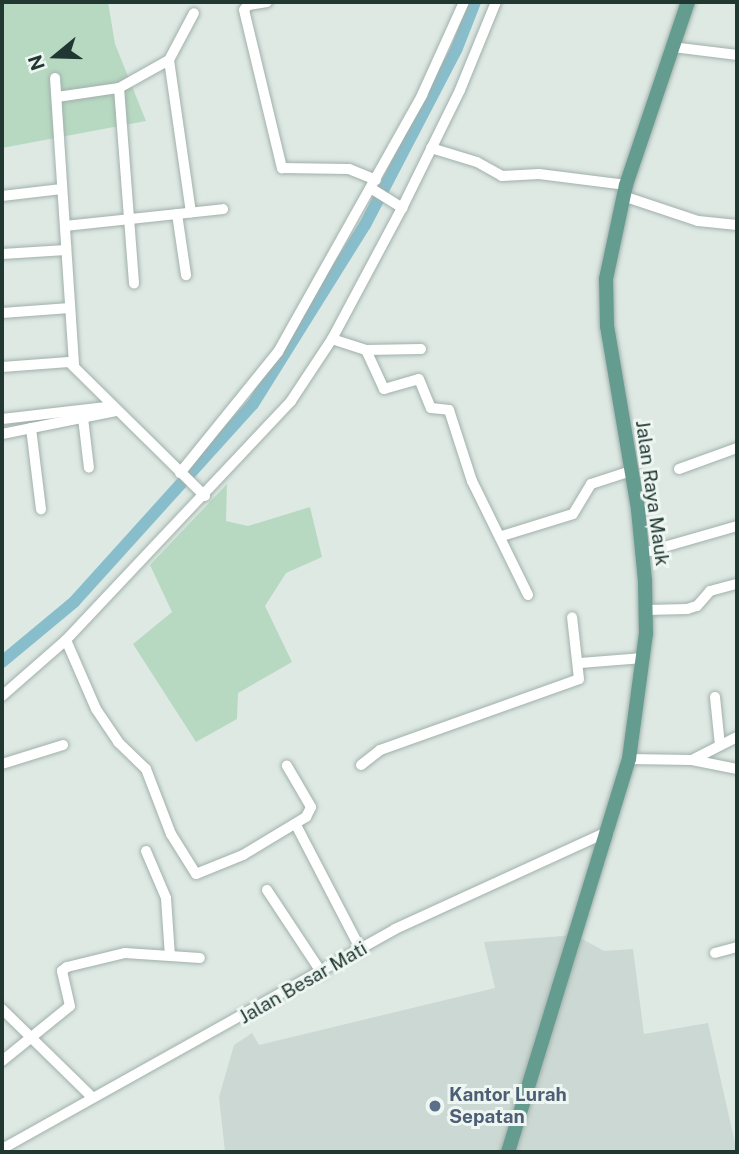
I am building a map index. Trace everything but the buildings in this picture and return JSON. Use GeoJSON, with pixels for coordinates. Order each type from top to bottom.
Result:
{"type":"FeatureCollection","features":[{"type":"Feature","properties":{"kind":"main road","name":"Jalan Raya Mauk"},"geometry":{"type":"LineString","coordinates":[[508,1152],[610,831],[629,759],[643,658],[646,610],[643,553],[605,303],[610,254],[625,190],[688,2]]}},
{"type":"Feature","properties":{"kind":"street"},"geometry":{"type":"LineString","coordinates":[[267,2],[248,5],[244,10],[282,168],[349,169],[400,208]]}},
{"type":"Feature","properties":{"kind":"street"},"geometry":{"type":"LineString","coordinates":[[181,475],[278,352],[376,188],[441,57],[464,2]]}},
{"type":"Feature","properties":{"kind":"street"},"geometry":{"type":"LineString","coordinates":[[2,696],[66,640],[291,401],[332,339],[431,148],[496,2]]}},
{"type":"Feature","properties":{"kind":"street"},"geometry":{"type":"LineString","coordinates":[[57,97],[118,88],[169,60],[194,13]]}},
{"type":"Feature","properties":{"kind":"street"},"geometry":{"type":"LineString","coordinates":[[672,47],[737,55]]}},
{"type":"Feature","properties":{"kind":"street"},"geometry":{"type":"LineString","coordinates":[[169,60],[191,212]]}},
{"type":"Feature","properties":{"kind":"street"},"geometry":{"type":"LineString","coordinates":[[55,78],[74,366],[113,409],[203,494]]}},
{"type":"Feature","properties":{"kind":"street"},"geometry":{"type":"LineString","coordinates":[[118,88],[134,283]]}},
{"type":"Feature","properties":{"kind":"street"},"geometry":{"type":"LineString","coordinates":[[431,148],[502,176],[539,174],[625,190],[698,221],[737,225]]}},
{"type":"Feature","properties":{"kind":"street"},"geometry":{"type":"LineString","coordinates":[[2,196],[62,189]]}},
{"type":"Feature","properties":{"kind":"street"},"geometry":{"type":"LineString","coordinates":[[65,226],[223,209]]}},
{"type":"Feature","properties":{"kind":"street"},"geometry":{"type":"LineString","coordinates":[[177,214],[186,275]]}},
{"type":"Feature","properties":{"kind":"street"},"geometry":{"type":"LineString","coordinates":[[2,254],[66,250]]}},
{"type":"Feature","properties":{"kind":"street"},"geometry":{"type":"LineString","coordinates":[[2,313],[70,308]]}},
{"type":"Feature","properties":{"kind":"street"},"geometry":{"type":"LineString","coordinates":[[332,339],[366,350],[421,349]]}},
{"type":"Feature","properties":{"kind":"street"},"geometry":{"type":"LineString","coordinates":[[366,350],[384,389],[419,379],[431,408],[449,410],[472,481],[502,536],[528,595]]}},
{"type":"Feature","properties":{"kind":"street"},"geometry":{"type":"LineString","coordinates":[[2,366],[41,361],[74,366]]}},
{"type":"Feature","properties":{"kind":"street"},"geometry":{"type":"LineString","coordinates":[[2,434],[83,418],[113,409]]}},
{"type":"Feature","properties":{"kind":"street"},"geometry":{"type":"LineString","coordinates":[[2,419],[113,409]]}},
{"type":"Feature","properties":{"kind":"street"},"geometry":{"type":"LineString","coordinates":[[83,418],[89,468]]}},
{"type":"Feature","properties":{"kind":"street"},"geometry":{"type":"LineString","coordinates":[[31,428],[41,509]]}},
{"type":"Feature","properties":{"kind":"street"},"geometry":{"type":"LineString","coordinates":[[679,469],[737,448]]}},
{"type":"Feature","properties":{"kind":"street"},"geometry":{"type":"LineString","coordinates":[[502,536],[573,514],[591,484],[631,471]]}},
{"type":"Feature","properties":{"kind":"street"},"geometry":{"type":"LineString","coordinates":[[643,553],[737,526]]}},
{"type":"Feature","properties":{"kind":"street"},"geometry":{"type":"LineString","coordinates":[[646,610],[687,609],[697,606],[710,590],[737,584]]}},
{"type":"Feature","properties":{"kind":"street"},"geometry":{"type":"LineString","coordinates":[[361,765],[380,750],[579,680],[580,663],[572,617]]}},
{"type":"Feature","properties":{"kind":"street"},"geometry":{"type":"LineString","coordinates":[[66,640],[96,709],[118,743],[146,769],[170,834],[196,874],[296,825],[311,807],[286,766]]}},
{"type":"Feature","properties":{"kind":"street"},"geometry":{"type":"LineString","coordinates":[[580,663],[643,658]]}},
{"type":"Feature","properties":{"kind":"street"},"geometry":{"type":"LineString","coordinates":[[715,697],[720,745]]}},
{"type":"Feature","properties":{"kind":"street"},"geometry":{"type":"LineString","coordinates":[[692,760],[737,738]]}},
{"type":"Feature","properties":{"kind":"street"},"geometry":{"type":"LineString","coordinates":[[2,764],[63,745]]}},
{"type":"Feature","properties":{"kind":"street"},"geometry":{"type":"LineString","coordinates":[[629,759],[692,760],[737,769]]}},
{"type":"Feature","properties":{"kind":"street"},"geometry":{"type":"LineString","coordinates":[[296,825],[361,950]]}},
{"type":"Feature","properties":{"kind":"street","name":"Jalan Besar Mati"},"geometry":{"type":"LineString","coordinates":[[2,1149],[92,1097],[322,973],[395,929],[610,831]]}},
{"type":"Feature","properties":{"kind":"street"},"geometry":{"type":"LineString","coordinates":[[146,851],[166,898],[170,956]]}},
{"type":"Feature","properties":{"kind":"street"},"geometry":{"type":"LineString","coordinates":[[267,890],[322,973]]}},
{"type":"Feature","properties":{"kind":"street"},"geometry":{"type":"LineString","coordinates":[[715,953],[737,947]]}},
{"type":"Feature","properties":{"kind":"street"},"geometry":{"type":"LineString","coordinates":[[2,1061],[32,1040],[71,1006],[62,971],[67,967],[125,953],[200,958]]}},
{"type":"Feature","properties":{"kind":"street"},"geometry":{"type":"LineString","coordinates":[[2,1009],[92,1097]]}},
{"type":"Feature","properties":{"kind":"shaded area"},"geometry":{"type":"Polygon","coordinates":[[[575,935],[604,951],[633,949],[644,1034],[708,1023],[737,1152],[225,1152],[219,1097],[234,1045],[252,1033],[259,1045],[495,988],[484,942],[575,935]]]}},
{"type":"Feature","properties":{"kind":"green space"},"geometry":{"type":"Polygon","coordinates":[[[2,2],[108,2],[115,44],[146,121],[2,148],[2,2]]]}},
{"type":"Feature","properties":{"kind":"green space"},"geometry":{"type":"Polygon","coordinates":[[[227,484],[226,521],[248,526],[310,507],[322,557],[286,573],[265,606],[292,662],[238,693],[237,719],[196,742],[133,644],[172,612],[150,565],[227,484]]]}},
{"type":"Feature","properties":{"kind":"waterway"},"geometry":{"type":"LineString","coordinates":[[2,662],[74,602],[253,404],[365,225],[457,48],[475,2]]}},
{"type":"Feature","properties":{"kind":"place","name":"Kantor Lurah Sepatan"},"geometry":{"type":"Point","coordinates":[435,1106]}}]}
